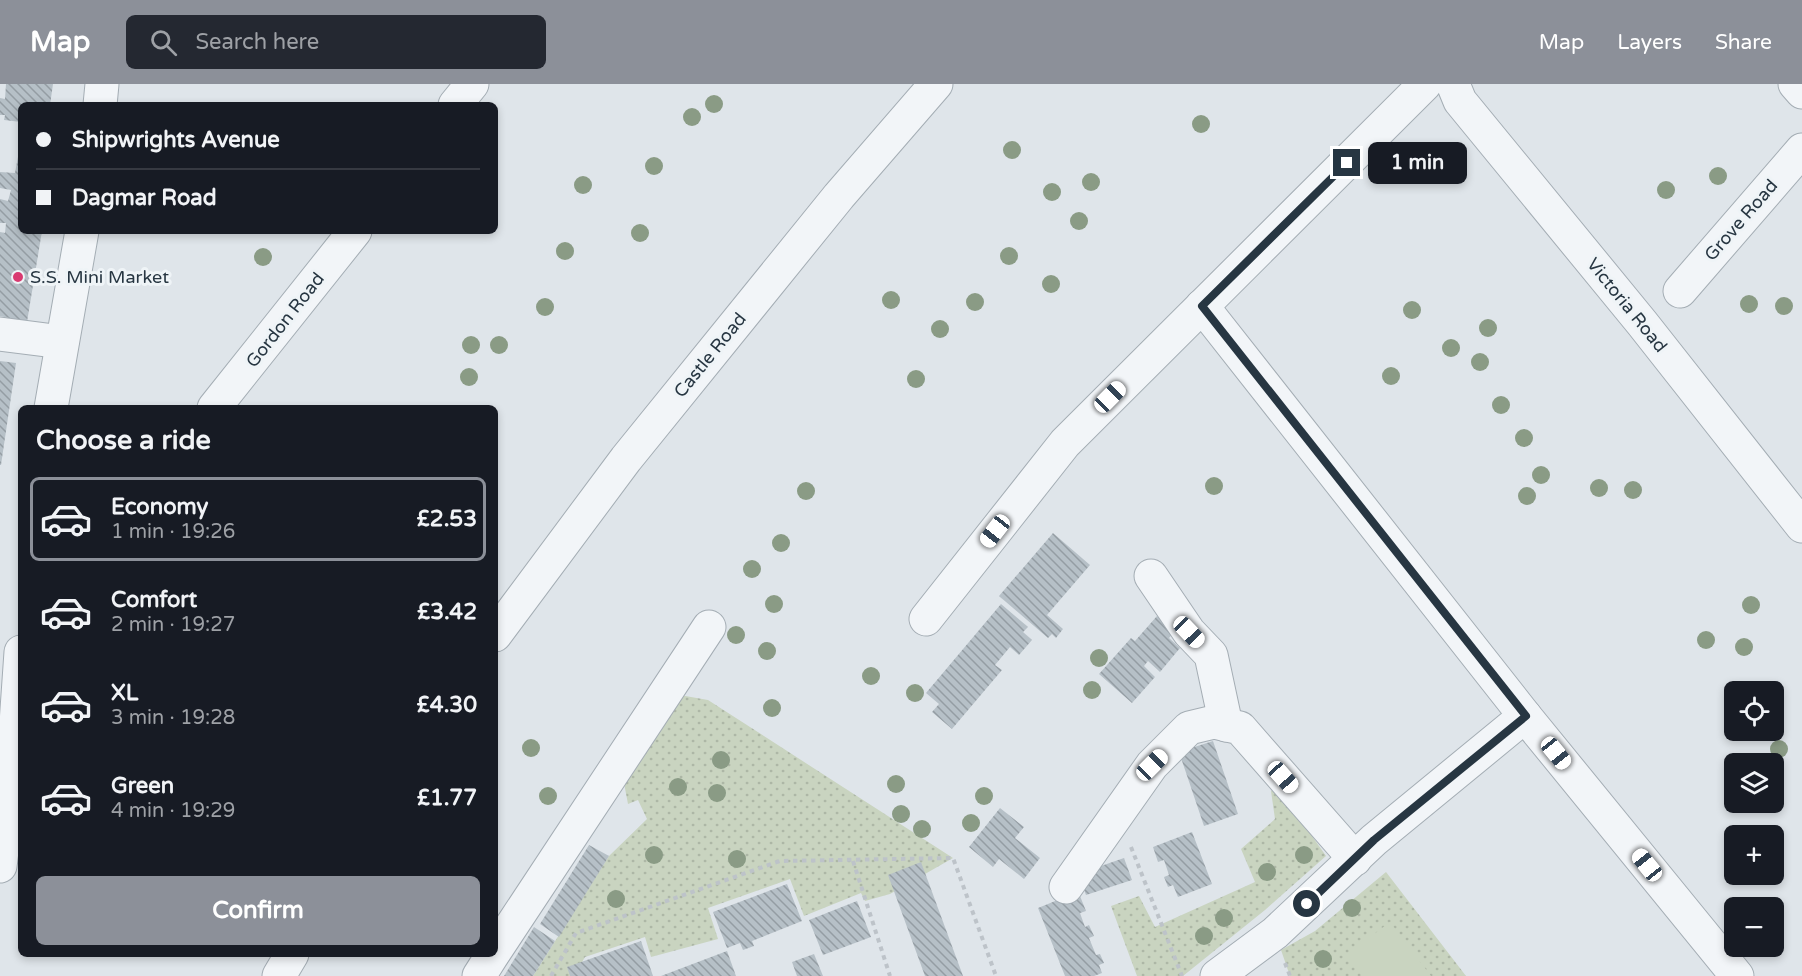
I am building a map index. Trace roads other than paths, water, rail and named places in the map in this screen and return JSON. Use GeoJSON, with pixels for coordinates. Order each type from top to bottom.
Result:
{"type":"FeatureCollection","features":[{"type":"Feature","properties":{"kind":"street"},"geometry":{"type":"LineString","coordinates":[[100,102],[102,84]]}},
{"type":"Feature","properties":{"kind":"street"},"geometry":{"type":"LineString","coordinates":[[457,102],[472,84]]}},
{"type":"Feature","properties":{"kind":"street"},"geometry":{"type":"LineString","coordinates":[[926,619],[1065,443],[1425,84]]}},
{"type":"Feature","properties":{"kind":"street","name":"Victoria Road"},"geometry":{"type":"LineString","coordinates":[[1453,84],[1460,101],[1642,323],[1802,526]]}},
{"type":"Feature","properties":{"kind":"street"},"geometry":{"type":"LineString","coordinates":[[1796,84],[1802,92]]}},
{"type":"Feature","properties":{"kind":"street","name":"Castle Road"},"geometry":{"type":"LineString","coordinates":[[498,631],[626,459],[838,196],[918,90]]}},
{"type":"Feature","properties":{"kind":"street","name":"Grove Road"},"geometry":{"type":"LineString","coordinates":[[1680,291],[1802,150]]}},
{"type":"Feature","properties":{"kind":"street"},"geometry":{"type":"LineString","coordinates":[[52,405],[81,234]]}},
{"type":"Feature","properties":{"kind":"street","name":"Gordon Road"},"geometry":{"type":"LineString","coordinates":[[216,405],[353,234]]}},
{"type":"Feature","properties":{"kind":"street"},"geometry":{"type":"LineString","coordinates":[[1202,306],[1526,716],[1737,976]]}},
{"type":"Feature","properties":{"kind":"street"},"geometry":{"type":"LineString","coordinates":[[0,334],[62,342]]}},
{"type":"Feature","properties":{"kind":"street"},"geometry":{"type":"LineString","coordinates":[[1151,576],[1189,632],[1211,655],[1226,725]]}},
{"type":"Feature","properties":{"kind":"street"},"geometry":{"type":"LineString","coordinates":[[498,947],[709,627]]}},
{"type":"Feature","properties":{"kind":"street"},"geometry":{"type":"LineString","coordinates":[[0,866],[10,800],[8,714],[18,666]]}},
{"type":"Feature","properties":{"kind":"street"},"geometry":{"type":"LineString","coordinates":[[1216,976],[1275,933],[1374,840],[1526,716]]}},
{"type":"Feature","properties":{"kind":"street"},"geometry":{"type":"LineString","coordinates":[[1066,886],[1152,765],[1189,728],[1214,722],[1240,728],[1355,859]]}},
{"type":"Feature","properties":{"kind":"street"},"geometry":{"type":"LineString","coordinates":[[279,976],[290,957]]}},
{"type":"Feature","properties":{"kind":"street"},"geometry":{"type":"LineString","coordinates":[[479,976],[491,957]]}},
{"type":"Feature","properties":{"kind":"place","name":"S.S. Mini Market"},"geometry":{"type":"Point","coordinates":[18,277]}}]}
